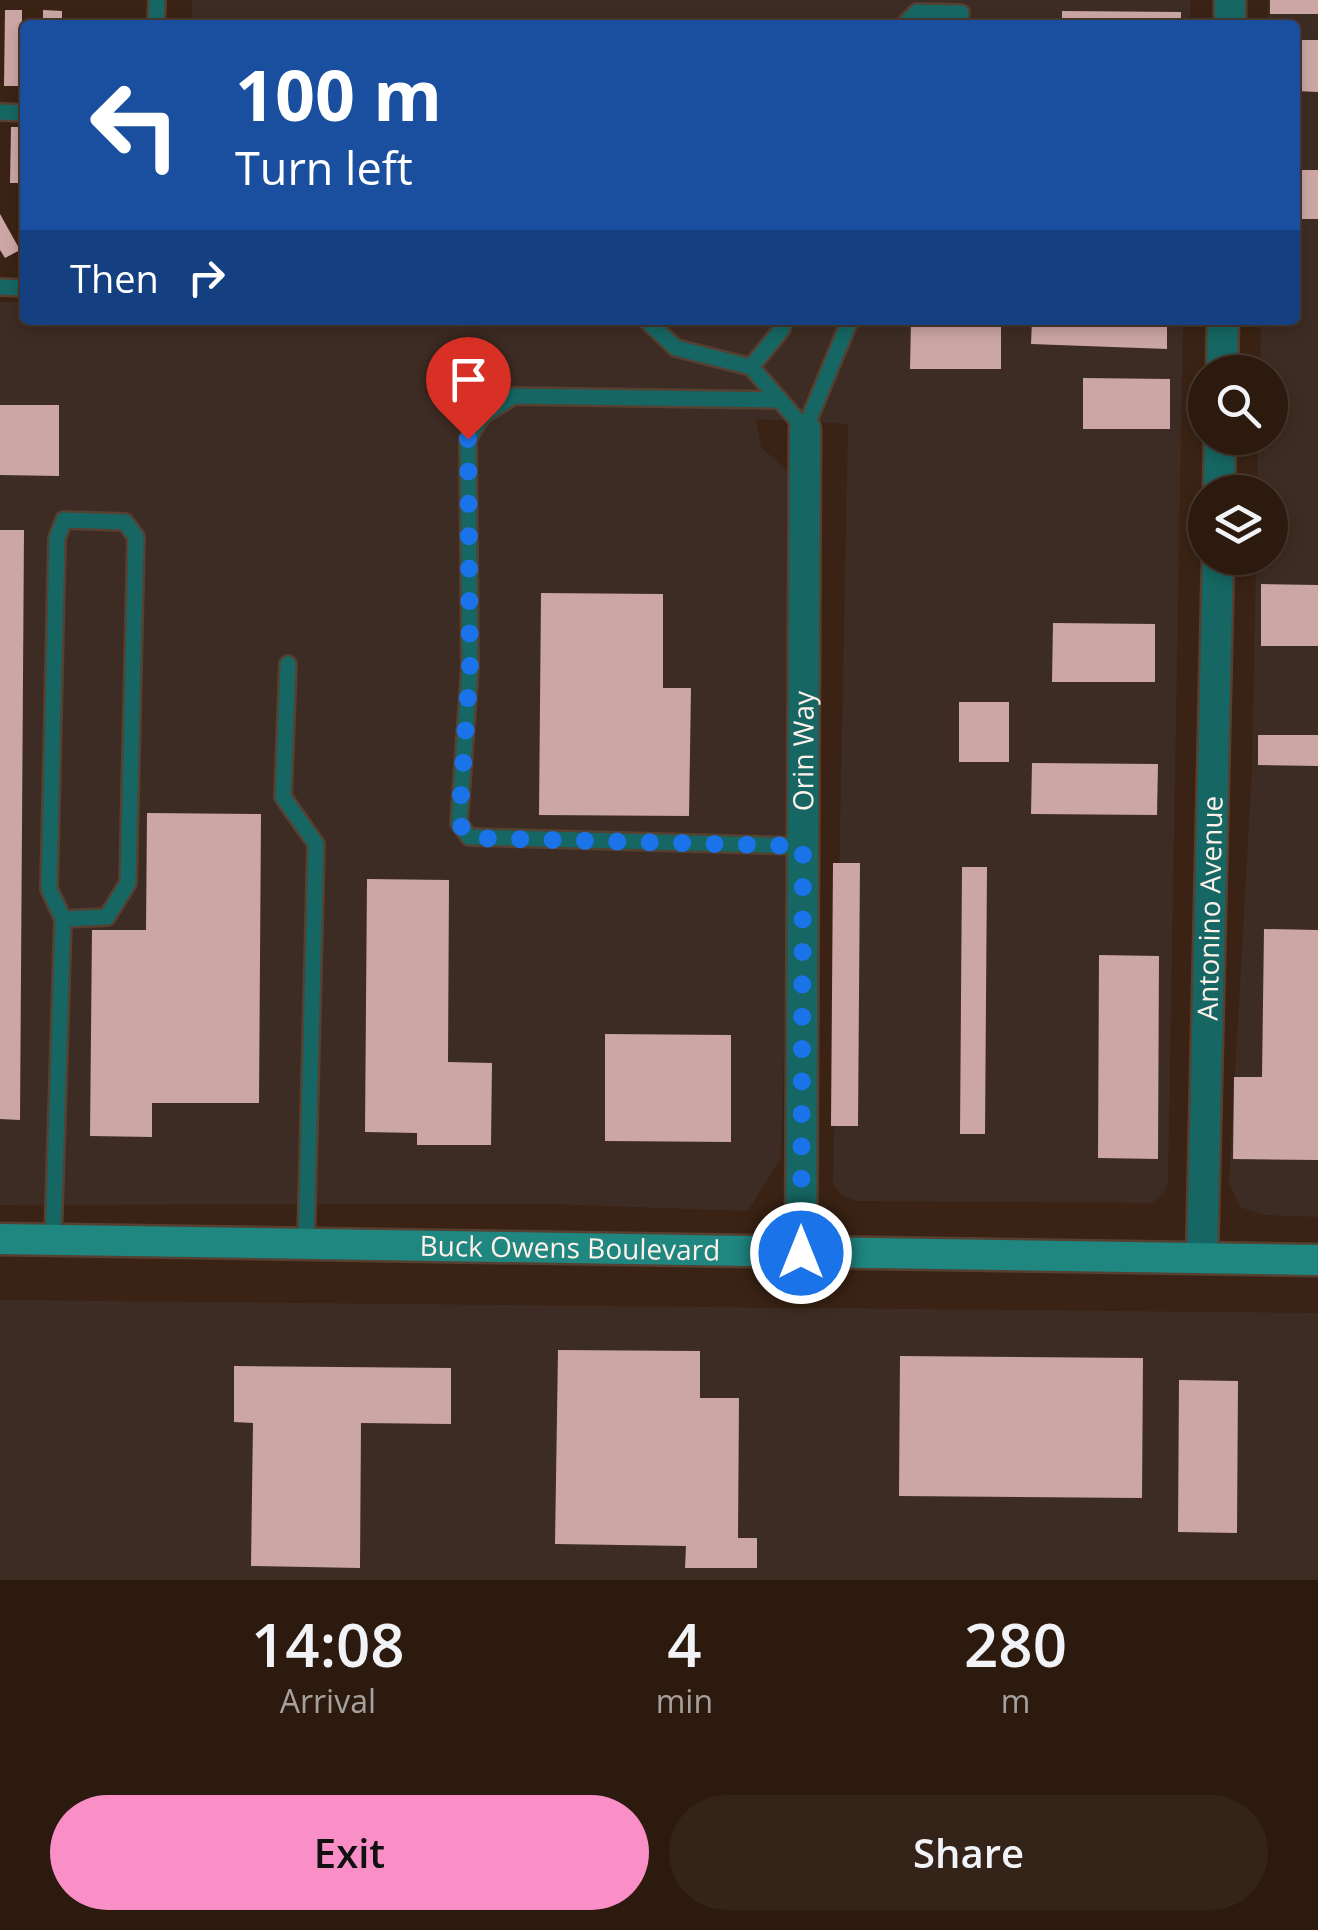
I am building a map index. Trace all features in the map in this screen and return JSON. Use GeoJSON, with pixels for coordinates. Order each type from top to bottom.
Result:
{"type":"FeatureCollection","features":[{"type":"Feature","properties":{"kind":"main road","name":"Buck Owens Boulevard"},"geometry":{"type":"LineString","coordinates":[[0,1239],[1318,1260]]}},
{"type":"Feature","properties":{"kind":"street"},"geometry":{"type":"LineString","coordinates":[[1222,355],[1223,325]]}},
{"type":"Feature","properties":{"kind":"street","name":"Orin Way"},"geometry":{"type":"LineString","coordinates":[[801,1253],[805,429]]}},
{"type":"Feature","properties":{"kind":"street","name":"Antonino Avenue"},"geometry":{"type":"LineString","coordinates":[[1202,1258],[1218,575]]}},
{"type":"Feature","properties":{"kind":"lane"},"geometry":{"type":"LineString","coordinates":[[909,20],[917,12],[961,13]]}},
{"type":"Feature","properties":{"kind":"lane"},"geometry":{"type":"LineString","coordinates":[[651,325],[676,348],[751,367],[805,429],[848,325]]}},
{"type":"Feature","properties":{"kind":"lane"},"geometry":{"type":"LineString","coordinates":[[751,367],[783,325]]}},
{"type":"Feature","properties":{"kind":"lane"},"geometry":{"type":"LineString","coordinates":[[780,400],[514,396],[482,416],[468,439],[470,667],[459,823],[469,838],[519,842],[803,846]]}},
{"type":"Feature","properties":{"kind":"lane"},"geometry":{"type":"LineString","coordinates":[[53,1240],[63,919],[49,889],[58,527],[64,520],[125,522],[136,537],[128,884],[107,917],[63,919]]}},
{"type":"Feature","properties":{"kind":"lane"},"geometry":{"type":"LineString","coordinates":[[288,664],[283,797],[316,844],[306,1244]]}},
{"type":"Feature","properties":{"kind":"shaded area"},"geometry":{"type":"Polygon","coordinates":[[[192,0],[1190,0],[1190,20],[192,20],[192,0]]]}},
{"type":"Feature","properties":{"kind":"shaded area"},"geometry":{"type":"Polygon","coordinates":[[[1268,0],[1318,0],[1318,1217],[1264,1215],[1240,1207],[1229,1183],[1252,768],[1256,575],[1288,575],[1288,475],[1257,475],[1258,455],[1288,455],[1288,355],[1260,355],[1261,325],[1300,325],[1300,20],[1268,20],[1268,0]]]}},
{"type":"Feature","properties":{"kind":"shaded area"},"geometry":{"type":"Polygon","coordinates":[[[0,302],[20,302],[20,325],[1183,325],[1168,1180],[1164,1194],[1152,1203],[856,1201],[842,1196],[833,1185],[848,424],[756,419],[761,447],[794,477],[799,491],[781,1158],[748,1211],[547,1204],[0,1205],[0,302]]]}},
{"type":"Feature","properties":{"kind":"shaded area"},"geometry":{"type":"Polygon","coordinates":[[[0,1300],[1318,1313],[1318,1580],[0,1580],[0,1300]]]}},
{"type":"Feature","properties":{"kind":"building"},"geometry":{"type":"Polygon","coordinates":[[[1270,0],[1318,0],[1318,14],[1270,14],[1270,0]]]}},
{"type":"Feature","properties":{"kind":"building"},"geometry":{"type":"Polygon","coordinates":[[[5,10],[22,10],[20,86],[4,86],[5,10]]]}},
{"type":"Feature","properties":{"kind":"building"},"geometry":{"type":"Polygon","coordinates":[[[43,10],[62,11],[62,20],[43,20],[43,10]]]}},
{"type":"Feature","properties":{"kind":"building"},"geometry":{"type":"Polygon","coordinates":[[[1062,11],[1181,12],[1181,20],[1062,20],[1062,11]]]}},
{"type":"Feature","properties":{"kind":"building"},"geometry":{"type":"Polygon","coordinates":[[[1300,40],[1318,40],[1318,92],[1300,91],[1300,40]]]}},
{"type":"Feature","properties":{"kind":"building"},"geometry":{"type":"Polygon","coordinates":[[[11,127],[20,127],[20,183],[10,183],[11,127]]]}},
{"type":"Feature","properties":{"kind":"building"},"geometry":{"type":"Polygon","coordinates":[[[1300,170],[1318,170],[1318,219],[1300,219],[1300,170]]]}},
{"type":"Feature","properties":{"kind":"building"},"geometry":{"type":"Polygon","coordinates":[[[0,214],[20,250],[5,258],[0,250],[0,214]]]}},
{"type":"Feature","properties":{"kind":"building"},"geometry":{"type":"Polygon","coordinates":[[[911,325],[1001,325],[1001,369],[910,369],[911,325]]]}},
{"type":"Feature","properties":{"kind":"building"},"geometry":{"type":"Polygon","coordinates":[[[1032,325],[1167,325],[1167,349],[1031,344],[1032,325]]]}},
{"type":"Feature","properties":{"kind":"building"},"geometry":{"type":"Polygon","coordinates":[[[1083,378],[1170,379],[1170,429],[1083,429],[1083,378]]]}},
{"type":"Feature","properties":{"kind":"building"},"geometry":{"type":"Polygon","coordinates":[[[0,405],[59,405],[59,476],[0,475],[0,405]]]}},
{"type":"Feature","properties":{"kind":"building"},"geometry":{"type":"Polygon","coordinates":[[[0,530],[24,530],[20,1120],[0,1119],[0,530]]]}},
{"type":"Feature","properties":{"kind":"building"},"geometry":{"type":"Polygon","coordinates":[[[1261,584],[1318,585],[1318,646],[1261,646],[1261,584]]]}},
{"type":"Feature","properties":{"kind":"building"},"geometry":{"type":"Polygon","coordinates":[[[541,593],[663,594],[663,688],[691,688],[689,816],[539,815],[541,593]]]}},
{"type":"Feature","properties":{"kind":"building"},"geometry":{"type":"Polygon","coordinates":[[[1053,623],[1155,624],[1155,682],[1052,682],[1053,623]]]}},
{"type":"Feature","properties":{"kind":"building"},"geometry":{"type":"Polygon","coordinates":[[[959,702],[1009,702],[1009,762],[959,762],[959,702]]]}},
{"type":"Feature","properties":{"kind":"building"},"geometry":{"type":"Polygon","coordinates":[[[1258,735],[1318,735],[1318,766],[1258,765],[1258,735]]]}},
{"type":"Feature","properties":{"kind":"building"},"geometry":{"type":"Polygon","coordinates":[[[1032,763],[1158,764],[1157,815],[1031,814],[1032,763]]]}},
{"type":"Feature","properties":{"kind":"building"},"geometry":{"type":"Polygon","coordinates":[[[147,813],[261,814],[259,1103],[152,1103],[152,1137],[90,1136],[92,930],[146,930],[147,813]]]}},
{"type":"Feature","properties":{"kind":"building"},"geometry":{"type":"Polygon","coordinates":[[[833,863],[860,863],[858,1126],[831,1126],[833,863]]]}},
{"type":"Feature","properties":{"kind":"building"},"geometry":{"type":"Polygon","coordinates":[[[962,867],[987,867],[985,1134],[960,1134],[962,867]]]}},
{"type":"Feature","properties":{"kind":"building"},"geometry":{"type":"Polygon","coordinates":[[[367,879],[449,880],[448,1062],[492,1063],[491,1145],[417,1145],[417,1133],[365,1132],[367,879]]]}},
{"type":"Feature","properties":{"kind":"building"},"geometry":{"type":"Polygon","coordinates":[[[1264,929],[1318,930],[1318,1160],[1233,1159],[1234,1077],[1262,1077],[1264,929]]]}},
{"type":"Feature","properties":{"kind":"building"},"geometry":{"type":"Polygon","coordinates":[[[1099,955],[1159,956],[1158,1159],[1098,1158],[1099,955]]]}},
{"type":"Feature","properties":{"kind":"building"},"geometry":{"type":"Polygon","coordinates":[[[605,1034],[731,1035],[731,1142],[605,1141],[605,1034]]]}},
{"type":"Feature","properties":{"kind":"building"},"geometry":{"type":"Polygon","coordinates":[[[558,1350],[700,1351],[700,1398],[739,1398],[738,1538],[757,1538],[757,1568],[685,1568],[686,1546],[555,1544],[558,1350]]]}},
{"type":"Feature","properties":{"kind":"building"},"geometry":{"type":"Polygon","coordinates":[[[900,1356],[1143,1358],[1142,1498],[899,1496],[900,1356]]]}},
{"type":"Feature","properties":{"kind":"building"},"geometry":{"type":"Polygon","coordinates":[[[234,1366],[451,1368],[451,1424],[361,1423],[360,1568],[251,1566],[253,1423],[234,1422],[234,1366]]]}},
{"type":"Feature","properties":{"kind":"building"},"geometry":{"type":"Polygon","coordinates":[[[1179,1380],[1238,1381],[1237,1533],[1178,1532],[1179,1380]]]}},
{"type":"Feature","properties":{"kind":"route"},"geometry":{"type":"LineString","coordinates":[[468,439],[470,667],[459,823],[469,838],[803,846],[801,1253]]}}]}
